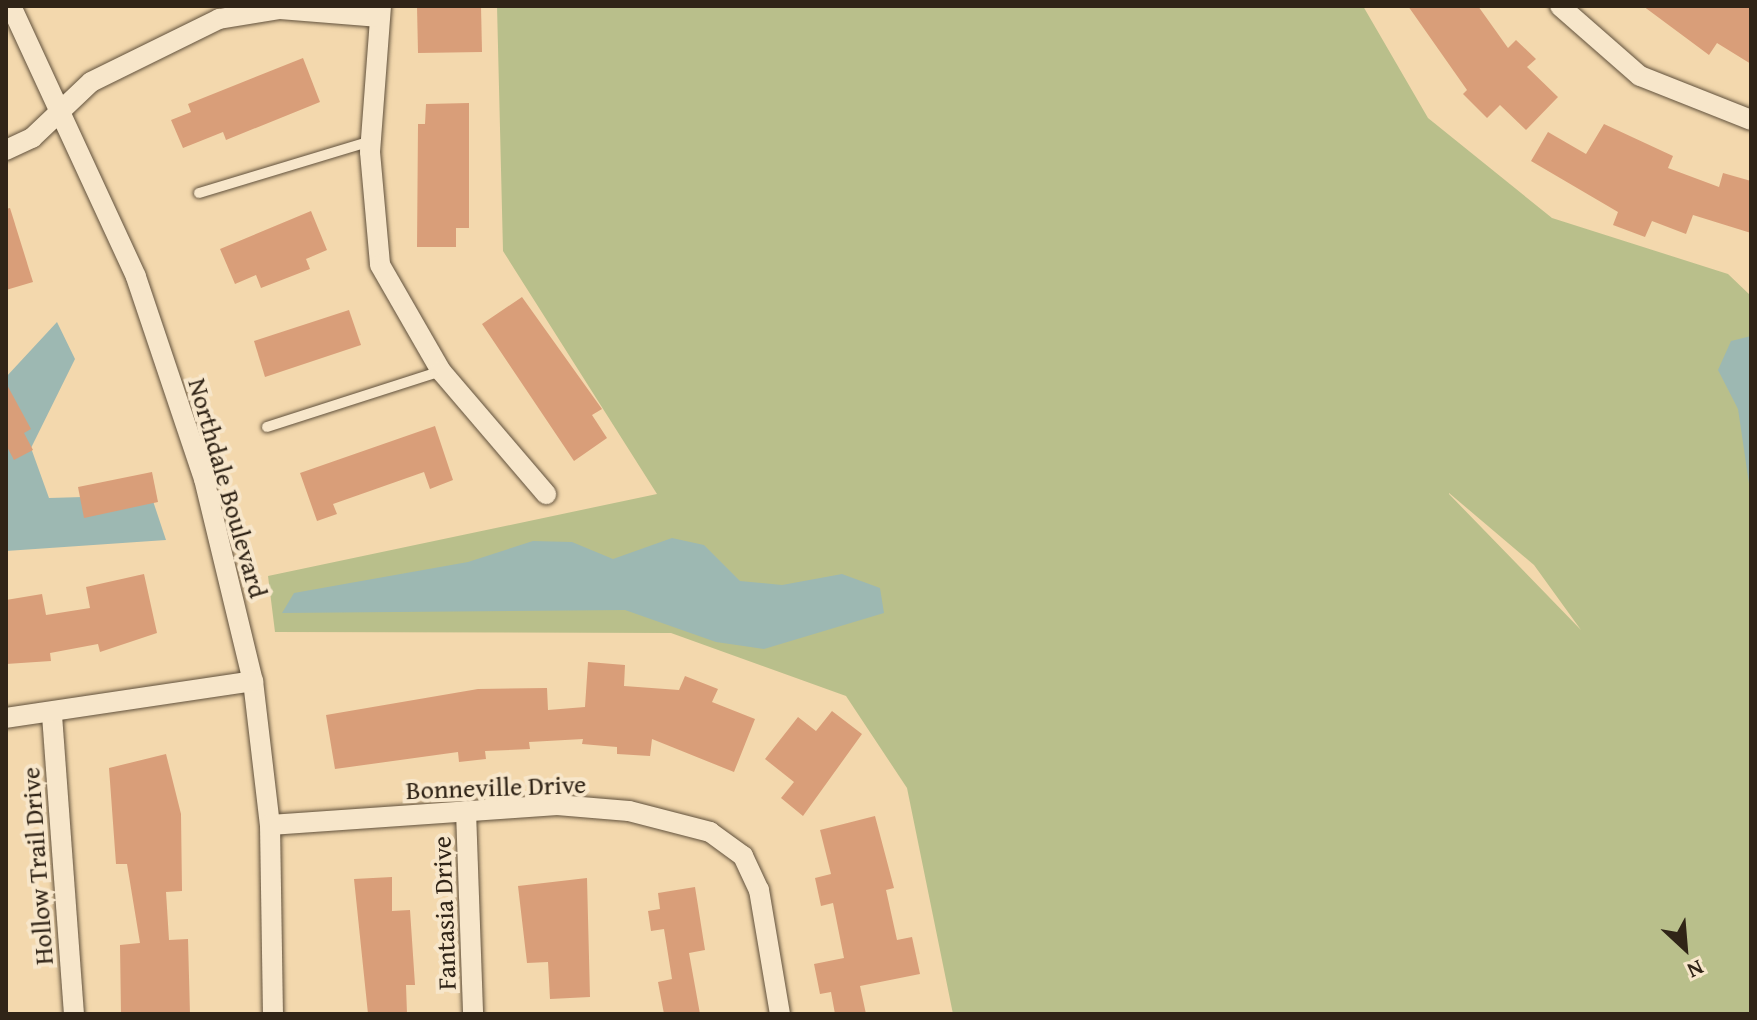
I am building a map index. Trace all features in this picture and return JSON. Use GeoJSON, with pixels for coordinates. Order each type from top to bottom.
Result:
{"type":"FeatureCollection","features":[{"type":"Feature","properties":{"kind":"street","name":"Northdale Boulevard"},"geometry":{"type":"LineString","coordinates":[[11,6],[65,111],[136,277],[204,479],[253,681],[270,825],[273,1014]]}},
{"type":"Feature","properties":{"kind":"street"},"geometry":{"type":"LineString","coordinates":[[1560,6],[1640,76],[1751,120]]}},
{"type":"Feature","properties":{"kind":"street"},"geometry":{"type":"LineString","coordinates":[[6,150],[65,111],[91,82],[219,19],[280,8],[310,12],[380,12],[371,141],[380,265],[441,371],[546,494]]}},
{"type":"Feature","properties":{"kind":"street"},"geometry":{"type":"LineString","coordinates":[[6,718],[52,715],[253,681]]}},
{"type":"Feature","properties":{"kind":"street","name":"Hollow Trail Drive"},"geometry":{"type":"LineString","coordinates":[[52,715],[74,1014]]}},
{"type":"Feature","properties":{"kind":"street","name":"Bonneville Drive"},"geometry":{"type":"LineString","coordinates":[[270,825],[557,805],[629,811],[710,832],[743,856],[759,890],[780,1014]]}},
{"type":"Feature","properties":{"kind":"street","name":"Fantasia Drive"},"geometry":{"type":"LineString","coordinates":[[466,811],[473,1014]]}},
{"type":"Feature","properties":{"kind":"lane"},"geometry":{"type":"LineString","coordinates":[[199,193],[371,141]]}},
{"type":"Feature","properties":{"kind":"lane"},"geometry":{"type":"LineString","coordinates":[[267,427],[441,371]]}},
{"type":"Feature","properties":{"kind":"green space"},"geometry":{"type":"Polygon","coordinates":[[[497,6],[1363,6],[1428,118],[1552,218],[1728,274],[1751,296],[1751,1014],[953,1014],[907,788],[846,696],[671,633],[275,632],[268,576],[657,494],[503,251],[497,6]],[[1449,493],[1581,630],[1534,565],[1449,493]]]}},
{"type":"Feature","properties":{"kind":"water"},"geometry":{"type":"Polygon","coordinates":[[[57,322],[75,359],[31,448],[49,498],[151,495],[166,540],[6,551],[6,377],[57,322]]]}},
{"type":"Feature","properties":{"kind":"water"},"geometry":{"type":"Polygon","coordinates":[[[1751,336],[1751,497],[1738,409],[1718,370],[1731,341],[1751,336]]]}},
{"type":"Feature","properties":{"kind":"water"},"geometry":{"type":"Polygon","coordinates":[[[672,538],[704,545],[740,581],[782,585],[842,574],[880,588],[884,613],[764,649],[716,642],[625,610],[282,613],[294,593],[468,562],[533,541],[572,542],[613,559],[672,538]]]}},
{"type":"Feature","properties":{"kind":"building"},"geometry":{"type":"Polygon","coordinates":[[[417,6],[481,6],[482,52],[418,53],[417,6]]]}},
{"type":"Feature","properties":{"kind":"building"},"geometry":{"type":"Polygon","coordinates":[[[1408,6],[1478,6],[1508,48],[1516,40],[1536,59],[1527,67],[1558,97],[1526,130],[1500,105],[1487,118],[1463,94],[1467,90],[1408,6]]]}},
{"type":"Feature","properties":{"kind":"building"},"geometry":{"type":"Polygon","coordinates":[[[1643,6],[1751,6],[1751,64],[1717,43],[1709,55],[1643,6]]]}},
{"type":"Feature","properties":{"kind":"building"},"geometry":{"type":"Polygon","coordinates":[[[303,58],[320,102],[226,140],[223,132],[183,148],[171,120],[191,112],[188,104],[303,58]]]}},
{"type":"Feature","properties":{"kind":"building"},"geometry":{"type":"Polygon","coordinates":[[[469,103],[469,228],[456,228],[456,247],[417,247],[418,124],[425,124],[426,104],[469,103]]]}},
{"type":"Feature","properties":{"kind":"building"},"geometry":{"type":"Polygon","coordinates":[[[1604,124],[1673,156],[1668,168],[1719,187],[1723,173],[1751,181],[1751,233],[1693,215],[1686,234],[1652,221],[1645,237],[1613,225],[1618,212],[1531,161],[1548,132],[1586,154],[1604,124]]]}},
{"type":"Feature","properties":{"kind":"building"},"geometry":{"type":"Polygon","coordinates":[[[10,208],[33,282],[6,290],[6,209],[10,208]]]}},
{"type":"Feature","properties":{"kind":"building"},"geometry":{"type":"Polygon","coordinates":[[[311,211],[327,250],[306,259],[310,269],[261,288],[256,275],[235,284],[220,249],[311,211]]]}},
{"type":"Feature","properties":{"kind":"building"},"geometry":{"type":"Polygon","coordinates":[[[522,297],[602,409],[592,415],[607,438],[574,461],[482,324],[522,297]]]}},
{"type":"Feature","properties":{"kind":"building"},"geometry":{"type":"Polygon","coordinates":[[[349,310],[361,345],[265,377],[254,341],[349,310]]]}},
{"type":"Feature","properties":{"kind":"building"},"geometry":{"type":"Polygon","coordinates":[[[6,383],[31,429],[24,433],[33,450],[14,460],[6,445],[6,383]]]}},
{"type":"Feature","properties":{"kind":"building"},"geometry":{"type":"Polygon","coordinates":[[[435,426],[453,480],[430,489],[424,472],[333,504],[337,514],[317,521],[300,473],[435,426]]]}},
{"type":"Feature","properties":{"kind":"building"},"geometry":{"type":"Polygon","coordinates":[[[152,472],[158,502],[84,518],[78,487],[152,472]]]}},
{"type":"Feature","properties":{"kind":"building"},"geometry":{"type":"Polygon","coordinates":[[[144,574],[157,633],[100,652],[98,644],[50,653],[51,661],[6,664],[6,600],[42,594],[46,615],[90,608],[86,587],[144,574]]]}},
{"type":"Feature","properties":{"kind":"building"},"geometry":{"type":"Polygon","coordinates":[[[588,662],[625,665],[624,686],[679,690],[685,676],[718,689],[712,702],[755,719],[734,772],[652,739],[650,756],[617,754],[617,747],[582,744],[583,739],[529,742],[530,749],[485,751],[486,759],[459,762],[458,752],[335,769],[326,715],[478,689],[547,688],[548,710],[585,707],[588,662]]]}},
{"type":"Feature","properties":{"kind":"building"},"geometry":{"type":"Polygon","coordinates":[[[832,711],[862,734],[803,816],[781,798],[794,782],[765,759],[798,717],[816,731],[832,711]]]}},
{"type":"Feature","properties":{"kind":"building"},"geometry":{"type":"Polygon","coordinates":[[[166,754],[181,814],[182,891],[166,892],[169,940],[188,939],[190,1014],[121,1014],[120,945],[140,943],[127,864],[116,864],[109,768],[166,754]]]}},
{"type":"Feature","properties":{"kind":"building"},"geometry":{"type":"Polygon","coordinates":[[[875,816],[894,888],[886,890],[897,940],[912,937],[920,974],[860,986],[866,1014],[835,1014],[831,992],[820,994],[814,964],[844,958],[833,903],[821,906],[815,878],[831,874],[820,830],[875,816]]]}},
{"type":"Feature","properties":{"kind":"building"},"geometry":{"type":"Polygon","coordinates":[[[392,877],[392,911],[410,910],[415,985],[406,985],[407,1014],[368,1014],[354,879],[392,877]]]}},
{"type":"Feature","properties":{"kind":"building"},"geometry":{"type":"Polygon","coordinates":[[[587,878],[590,997],[550,999],[548,962],[527,963],[518,886],[587,878]]]}},
{"type":"Feature","properties":{"kind":"building"},"geometry":{"type":"Polygon","coordinates":[[[695,887],[705,950],[689,953],[700,1014],[664,1014],[658,982],[672,979],[664,929],[651,931],[648,911],[660,909],[658,893],[695,887]]]}}]}
